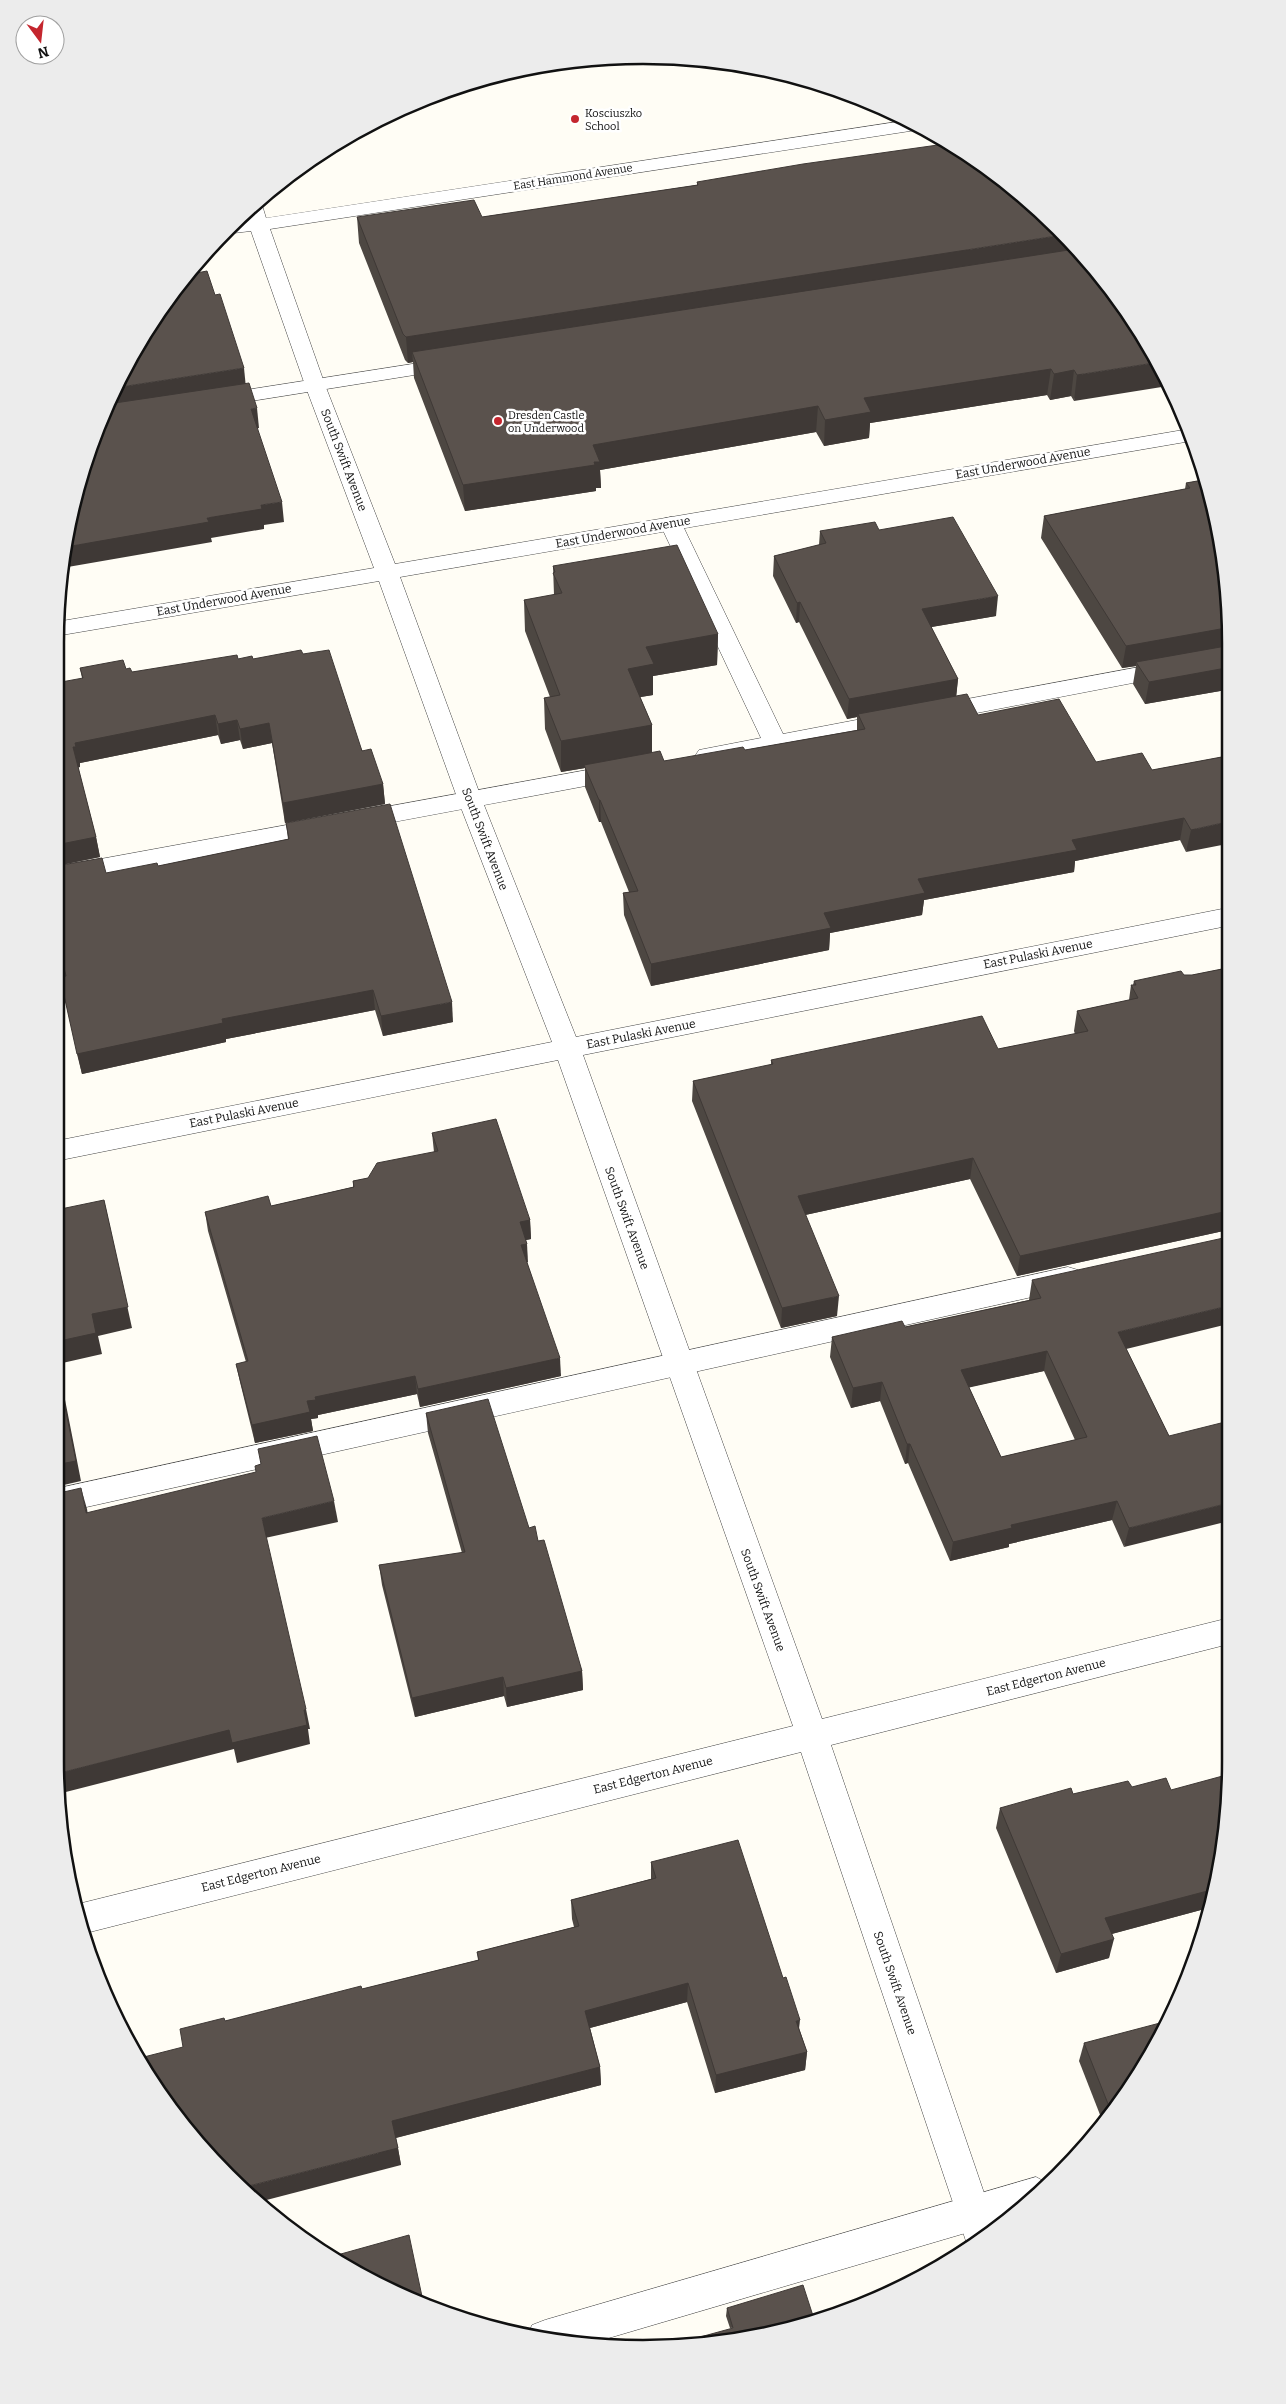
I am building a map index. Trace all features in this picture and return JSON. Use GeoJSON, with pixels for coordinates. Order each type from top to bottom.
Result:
{"type":"FeatureCollection","features":[{"type":"Feature","properties":{"kind":"street","name":"East Hammond Avenue"},"geometry":{"type":"LineString","coordinates":[[255,214],[906,127]]}},
{"type":"Feature","properties":{"kind":"street","name":"South Swift Avenue"},"geometry":{"type":"LineString","coordinates":[[255,214],[315,385],[388,573],[470,800],[567,1048],[812,1736],[978,2227]]}},
{"type":"Feature","properties":{"kind":"street"},"geometry":{"type":"LineString","coordinates":[[199,404],[474,360]]}},
{"type":"Feature","properties":{"kind":"street","name":"East Underwood Avenue"},"geometry":{"type":"LineString","coordinates":[[64,628],[1184,436]]}},
{"type":"Feature","properties":{"kind":"street"},"geometry":{"type":"LineString","coordinates":[[671,524],[775,742]]}},
{"type":"Feature","properties":{"kind":"street"},"geometry":{"type":"LineString","coordinates":[[689,759],[1222,659]]}},
{"type":"Feature","properties":{"kind":"street"},"geometry":{"type":"LineString","coordinates":[[64,875],[640,768]]}},
{"type":"Feature","properties":{"kind":"street","name":"East Pulaski Avenue"},"geometry":{"type":"LineString","coordinates":[[64,1149],[1222,918]]}},
{"type":"Feature","properties":{"kind":"street"},"geometry":{"type":"LineString","coordinates":[[64,1500],[1093,1273]]}},
{"type":"Feature","properties":{"kind":"street","name":"East Edgerton Avenue"},"geometry":{"type":"LineString","coordinates":[[85,1917],[1222,1633]]}},
{"type":"Feature","properties":{"kind":"street"},"geometry":{"type":"LineString","coordinates":[[561,2334],[978,2227],[1010,2209]]}},
{"type":"Feature","properties":{"kind":"building"},"geometry":{"type":"Polygon","coordinates":[[[939,145],[996,183],[1056,236],[406,337],[403,334],[357,217],[474,200],[482,217],[698,185],[697,182],[803,164],[939,145]]]}},
{"type":"Feature","properties":{"kind":"building"},"geometry":{"type":"Polygon","coordinates":[[[1069,250],[1103,290],[1125,321],[1151,364],[1077,375],[1074,370],[1054,374],[1051,369],[864,398],[871,412],[825,420],[818,406],[593,445],[600,462],[594,462],[595,465],[463,485],[412,352],[1069,250]]]}},
{"type":"Feature","properties":{"kind":"building"},"geometry":{"type":"Polygon","coordinates":[[[207,271],[215,295],[220,294],[244,368],[123,387],[161,321],[197,273],[207,271]]]}},
{"type":"Feature","properties":{"kind":"building"},"geometry":{"type":"Polygon","coordinates":[[[249,383],[257,408],[251,409],[282,502],[261,505],[262,509],[207,518],[209,522],[72,546],[83,493],[94,457],[116,403],[249,383]]]}},
{"type":"Feature","properties":{"kind":"building"},"geometry":{"type":"Polygon","coordinates":[[[1199,481],[1203,493],[1217,567],[1222,629],[1126,646],[1044,516],[1190,488],[1186,483],[1199,481]]]}},
{"type":"Feature","properties":{"kind":"building"},"geometry":{"type":"Polygon","coordinates":[[[953,517],[998,596],[922,609],[958,679],[849,699],[800,602],[797,603],[774,556],[826,543],[820,531],[875,522],[879,530],[953,517]]]}},
{"type":"Feature","properties":{"kind":"building"},"geometry":{"type":"Polygon","coordinates":[[[677,545],[718,634],[646,647],[654,664],[628,669],[652,725],[561,741],[544,698],[560,695],[524,600],[562,593],[553,573],[555,572],[553,566],[677,545]]]}},
{"type":"Feature","properties":{"kind":"building"},"geometry":{"type":"Polygon","coordinates":[[[1222,647],[1222,669],[1149,682],[1136,662],[1222,647]]]}},
{"type":"Feature","properties":{"kind":"building"},"geometry":{"type":"Polygon","coordinates":[[[301,650],[303,654],[329,650],[362,751],[371,749],[383,784],[283,803],[269,723],[240,729],[237,720],[218,724],[215,715],[75,743],[76,747],[73,747],[96,837],[64,843],[64,682],[83,678],[80,668],[123,660],[126,669],[130,668],[132,672],[237,655],[238,659],[252,656],[253,659],[301,650]]]}},
{"type":"Feature","properties":{"kind":"building"},"geometry":{"type":"Polygon","coordinates":[[[967,694],[978,715],[1059,699],[1096,762],[1142,753],[1152,770],[1222,757],[1222,823],[1191,830],[1184,818],[1072,840],[1077,850],[918,879],[925,893],[824,913],[831,928],[651,964],[623,893],[638,891],[584,765],[660,751],[664,761],[743,747],[745,750],[865,729],[858,714],[967,694]]]}},
{"type":"Feature","properties":{"kind":"building"},"geometry":{"type":"Polygon","coordinates":[[[390,804],[452,1002],[381,1016],[373,990],[222,1019],[223,1023],[77,1054],[64,995],[64,976],[66,976],[64,968],[64,865],[102,858],[106,873],[157,863],[158,866],[289,839],[286,823],[390,804]]]}},
{"type":"Feature","properties":{"kind":"building"},"geometry":{"type":"Polygon","coordinates":[[[1222,969],[1222,1212],[1020,1256],[973,1158],[798,1196],[839,1296],[782,1308],[693,1081],[773,1064],[771,1060],[982,1016],[998,1049],[1088,1031],[1077,1011],[1138,998],[1131,985],[1136,985],[1134,981],[1181,971],[1184,975],[1222,969]]]}},
{"type":"Feature","properties":{"kind":"building"},"geometry":{"type":"Polygon","coordinates":[[[496,1119],[530,1220],[520,1222],[527,1244],[521,1245],[560,1358],[418,1389],[415,1376],[315,1397],[316,1400],[307,1401],[310,1412],[252,1425],[236,1364],[248,1361],[205,1212],[268,1196],[271,1206],[354,1187],[353,1181],[368,1178],[377,1163],[438,1151],[432,1133],[496,1119]]]}},
{"type":"Feature","properties":{"kind":"building"},"geometry":{"type":"Polygon","coordinates":[[[104,1200],[128,1307],[92,1314],[96,1333],[64,1340],[64,1208],[104,1200]]]}},
{"type":"Feature","properties":{"kind":"building"},"geometry":{"type":"Polygon","coordinates":[[[1222,1238],[1222,1307],[1118,1332],[1169,1436],[1222,1423],[1222,1505],[1129,1528],[1117,1501],[1011,1525],[1012,1528],[953,1542],[910,1444],[907,1444],[882,1382],[853,1388],[832,1337],[902,1321],[905,1327],[1041,1298],[1032,1280],[1222,1238]],[[1047,1351],[961,1370],[1001,1457],[1087,1437],[1047,1351]]]}},
{"type":"Feature","properties":{"kind":"building"},"geometry":{"type":"Polygon","coordinates":[[[488,1399],[529,1528],[535,1526],[538,1541],[544,1540],[582,1671],[506,1688],[503,1677],[412,1698],[379,1565],[465,1552],[426,1413],[488,1399]]]}},
{"type":"Feature","properties":{"kind":"building"},"geometry":{"type":"Polygon","coordinates":[[[64,1402],[76,1461],[64,1463],[64,1402]]]}},
{"type":"Feature","properties":{"kind":"building"},"geometry":{"type":"Polygon","coordinates":[[[317,1436],[334,1501],[262,1518],[306,1709],[304,1710],[307,1725],[232,1743],[229,1730],[64,1772],[64,1492],[81,1488],[86,1513],[256,1472],[255,1466],[261,1464],[258,1449],[317,1436]]]}},
{"type":"Feature","properties":{"kind":"building"},"geometry":{"type":"Polygon","coordinates":[[[1222,1776],[1217,1837],[1207,1891],[1105,1918],[1114,1939],[1061,1954],[1000,1808],[1071,1788],[1073,1794],[1128,1781],[1132,1787],[1166,1778],[1171,1790],[1222,1776]]]}},
{"type":"Feature","properties":{"kind":"building"},"geometry":{"type":"Polygon","coordinates":[[[738,1840],[783,1978],[786,1977],[800,2020],[796,2021],[807,2052],[716,2075],[688,1983],[585,2011],[600,2067],[392,2121],[398,2148],[249,2186],[207,2143],[183,2114],[145,2057],[183,2047],[180,2029],[224,2018],[225,2021],[361,1986],[362,1989],[479,1960],[477,1952],[579,1926],[571,1900],[656,1878],[651,1862],[738,1840]]]}},
{"type":"Feature","properties":{"kind":"building"},"geometry":{"type":"Polygon","coordinates":[[[1160,2023],[1145,2051],[1109,2106],[1084,2043],[1160,2023]]]}},
{"type":"Feature","properties":{"kind":"building"},"geometry":{"type":"Polygon","coordinates":[[[409,2235],[422,2296],[387,2281],[339,2254],[409,2235]]]}},
{"type":"Feature","properties":{"kind":"building"},"geometry":{"type":"Polygon","coordinates":[[[803,2285],[813,2315],[756,2329],[700,2337],[733,2328],[727,2308],[803,2285]]]}},
{"type":"Feature","properties":{"kind":"place","name":"Kosciuszko School"},"geometry":{"type":"Point","coordinates":[575,119]}},
{"type":"Feature","properties":{"kind":"place","name":"Dresden Castle on Underwood"},"geometry":{"type":"Point","coordinates":[498,421]}}]}
